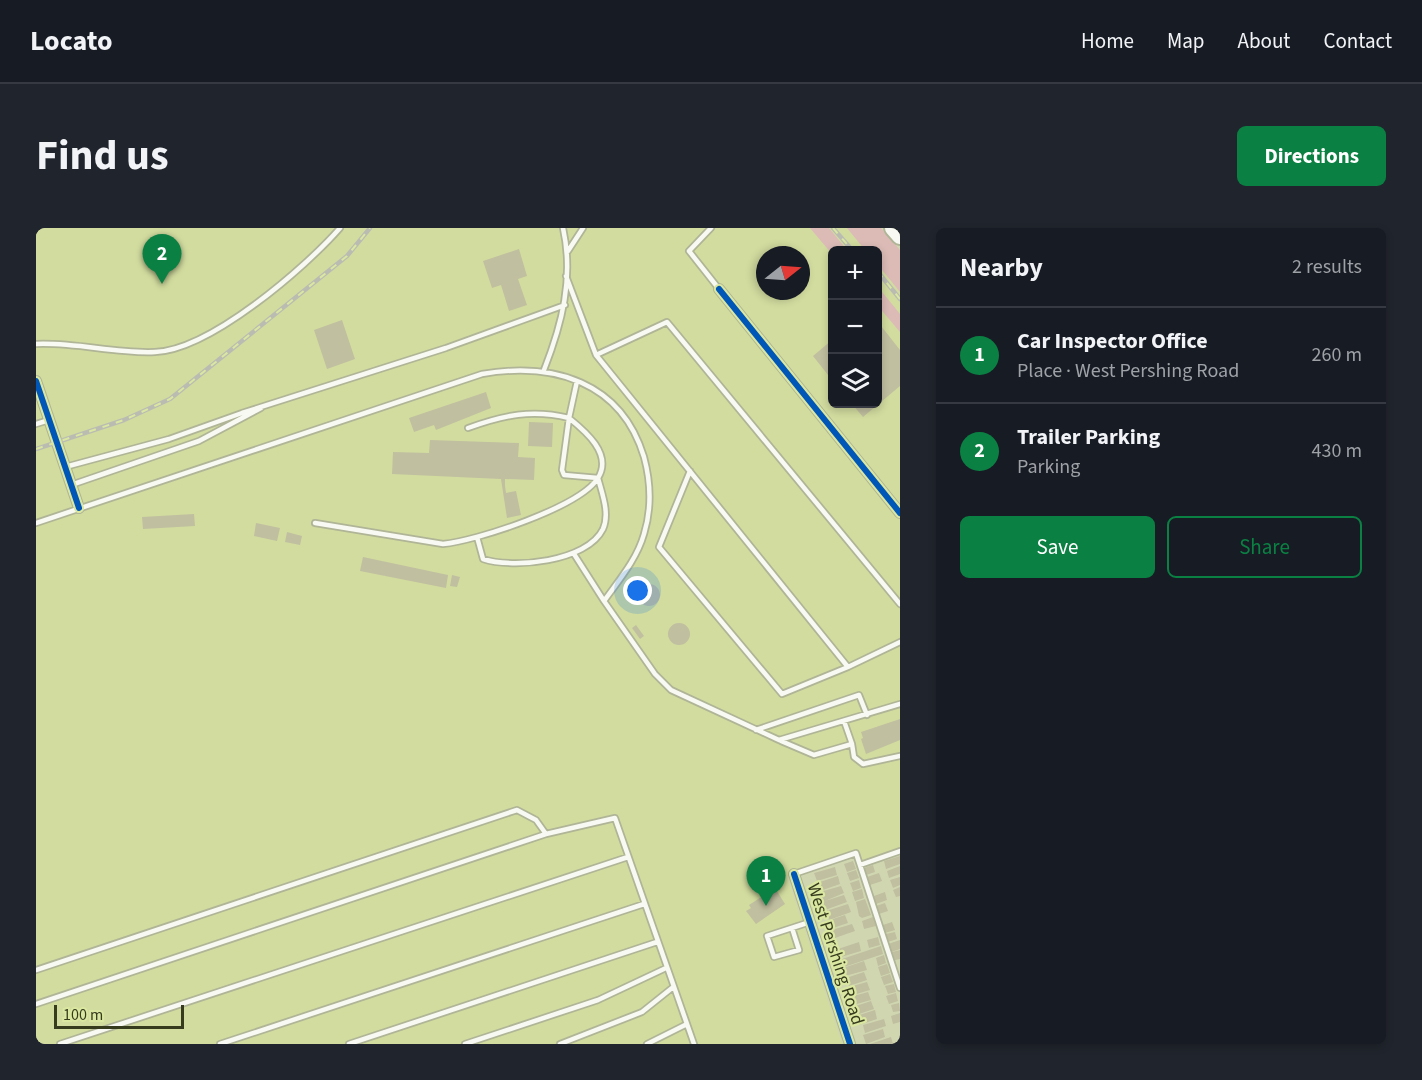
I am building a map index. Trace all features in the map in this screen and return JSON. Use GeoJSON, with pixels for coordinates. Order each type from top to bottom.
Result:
{"type":"FeatureCollection","features":[{"type":"Feature","properties":{"kind":"highway"},"geometry":{"type":"LineString","coordinates":[[893,228],[900,236]]}},
{"type":"Feature","properties":{"kind":"street"},"geometry":{"type":"LineString","coordinates":[[719,289],[900,513]]}},
{"type":"Feature","properties":{"kind":"street"},"geometry":{"type":"LineString","coordinates":[[36,381],[79,508]]}},
{"type":"Feature","properties":{"kind":"street","name":"West Pershing Road"},"geometry":{"type":"LineString","coordinates":[[794,874],[850,1044]]}},
{"type":"Feature","properties":{"kind":"lane"},"geometry":{"type":"LineString","coordinates":[[36,344],[64,343],[141,352],[177,348],[226,323],[274,289],[321,250],[340,228]]}},
{"type":"Feature","properties":{"kind":"lane"},"geometry":{"type":"LineString","coordinates":[[543,370],[558,335],[565,305],[568,251],[562,228]]}},
{"type":"Feature","properties":{"kind":"lane"},"geometry":{"type":"LineString","coordinates":[[568,251],[584,228]]}},
{"type":"Feature","properties":{"kind":"lane"},"geometry":{"type":"LineString","coordinates":[[711,228],[689,251],[719,289]]}},
{"type":"Feature","properties":{"kind":"lane"},"geometry":{"type":"LineString","coordinates":[[566,276],[596,355],[848,667]]}},
{"type":"Feature","properties":{"kind":"lane"},"geometry":{"type":"LineString","coordinates":[[65,467],[169,439],[266,405],[446,348],[565,305]]}},
{"type":"Feature","properties":{"kind":"lane"},"geometry":{"type":"LineString","coordinates":[[596,355],[667,322],[900,604]]}},
{"type":"Feature","properties":{"kind":"lane"},"geometry":{"type":"LineString","coordinates":[[36,523],[482,374],[523,369],[543,370],[577,381],[609,400],[628,422],[642,453],[650,486],[648,519],[644,536],[632,560],[604,601]]}},
{"type":"Feature","properties":{"kind":"lane"},"geometry":{"type":"LineString","coordinates":[[577,381],[562,470],[564,475],[598,478]]}},
{"type":"Feature","properties":{"kind":"lane"},"geometry":{"type":"LineString","coordinates":[[71,485],[199,441],[246,418],[266,405]]}},
{"type":"Feature","properties":{"kind":"lane"},"geometry":{"type":"LineString","coordinates":[[468,428],[501,417],[526,412],[542,412],[569,418],[589,434],[599,450],[601,466],[598,478],[606,508],[603,528],[592,543],[574,554],[552,560],[496,563],[483,559],[477,537]]}},
{"type":"Feature","properties":{"kind":"lane"},"geometry":{"type":"LineString","coordinates":[[36,424],[49,420]]}},
{"type":"Feature","properties":{"kind":"lane"},"geometry":{"type":"LineString","coordinates":[[690,471],[659,547],[782,694],[848,667],[900,642]]}},
{"type":"Feature","properties":{"kind":"lane"},"geometry":{"type":"LineString","coordinates":[[315,523],[443,544],[477,537],[558,508],[598,478]]}},
{"type":"Feature","properties":{"kind":"lane"},"geometry":{"type":"LineString","coordinates":[[574,554],[655,674],[672,690],[814,755],[852,744]]}},
{"type":"Feature","properties":{"kind":"lane"},"geometry":{"type":"LineString","coordinates":[[756,730],[859,695],[867,715]]}},
{"type":"Feature","properties":{"kind":"lane"},"geometry":{"type":"LineString","coordinates":[[779,740],[900,704]]}},
{"type":"Feature","properties":{"kind":"lane"},"geometry":{"type":"LineString","coordinates":[[844,721],[854,757],[863,765],[900,756]]}},
{"type":"Feature","properties":{"kind":"lane"},"geometry":{"type":"LineString","coordinates":[[36,970],[518,810],[536,820],[546,834]]}},
{"type":"Feature","properties":{"kind":"lane"},"geometry":{"type":"LineString","coordinates":[[36,1004],[546,834],[615,818],[672,988],[694,1044]]}},
{"type":"Feature","properties":{"kind":"lane"},"geometry":{"type":"LineString","coordinates":[[860,864],[900,851]]}},
{"type":"Feature","properties":{"kind":"lane"},"geometry":{"type":"LineString","coordinates":[[794,874],[856,853],[900,988]]}},
{"type":"Feature","properties":{"kind":"lane"},"geometry":{"type":"LineString","coordinates":[[60,1044],[628,858]]}},
{"type":"Feature","properties":{"kind":"lane"},"geometry":{"type":"LineString","coordinates":[[220,1044],[644,904]]}},
{"type":"Feature","properties":{"kind":"lane"},"geometry":{"type":"LineString","coordinates":[[792,928],[799,950],[774,957],[767,936],[810,922]]}},
{"type":"Feature","properties":{"kind":"lane"},"geometry":{"type":"LineString","coordinates":[[349,1044],[657,942]]}},
{"type":"Feature","properties":{"kind":"lane"},"geometry":{"type":"LineString","coordinates":[[465,1044],[598,1000],[666,968]]}},
{"type":"Feature","properties":{"kind":"lane"},"geometry":{"type":"LineString","coordinates":[[561,1044],[642,1012],[672,988]]}},
{"type":"Feature","properties":{"kind":"lane"},"geometry":{"type":"LineString","coordinates":[[647,1044],[687,1024]]}},
{"type":"Feature","properties":{"kind":"shaded area"},"geometry":{"type":"Polygon","coordinates":[[[36,228],[810,228],[828,249],[828,408],[882,408],[882,311],[900,332],[900,851],[860,865],[856,853],[787,876],[842,1044],[36,1044],[36,228]]]}},
{"type":"Feature","properties":{"kind":"shaded area"},"geometry":{"type":"Polygon","coordinates":[[[810,228],[829,228],[844,246],[828,246],[828,249],[810,228]]]}},
{"type":"Feature","properties":{"kind":"shaded area"},"geometry":{"type":"Polygon","coordinates":[[[829,228],[847,228],[862,246],[844,246],[829,228]]]}},
{"type":"Feature","properties":{"kind":"shaded area"},"geometry":{"type":"Polygon","coordinates":[[[847,228],[881,228],[900,250],[900,292],[882,270],[882,246],[862,246],[847,228]]]}},
{"type":"Feature","properties":{"kind":"shaded area"},"geometry":{"type":"Polygon","coordinates":[[[882,270],[900,292],[900,314],[882,292],[882,270]]]}},
{"type":"Feature","properties":{"kind":"shaded area"},"geometry":{"type":"Polygon","coordinates":[[[882,292],[900,314],[900,332],[882,311],[882,292]]]}},
{"type":"Feature","properties":{"kind":"building"},"geometry":{"type":"Polygon","coordinates":[[[519,249],[527,276],[518,279],[527,305],[509,311],[501,285],[492,288],[483,261],[519,249]]]}},
{"type":"Feature","properties":{"kind":"building"},"geometry":{"type":"Polygon","coordinates":[[[342,320],[355,359],[327,369],[314,330],[342,320]]]}},
{"type":"Feature","properties":{"kind":"building"},"geometry":{"type":"Polygon","coordinates":[[[882,327],[900,350],[900,386],[882,401],[882,327]]]}},
{"type":"Feature","properties":{"kind":"building"},"geometry":{"type":"Polygon","coordinates":[[[828,343],[828,375],[813,356],[828,343]]]}},
{"type":"Feature","properties":{"kind":"building"},"geometry":{"type":"Polygon","coordinates":[[[486,392],[491,408],[436,430],[434,425],[414,432],[409,418],[486,392]]]}},
{"type":"Feature","properties":{"kind":"building"},"geometry":{"type":"Polygon","coordinates":[[[855,408],[874,408],[863,417],[855,408]]]}},
{"type":"Feature","properties":{"kind":"building"},"geometry":{"type":"Polygon","coordinates":[[[529,422],[553,423],[552,447],[528,446],[529,422]]]}},
{"type":"Feature","properties":{"kind":"building"},"geometry":{"type":"Polygon","coordinates":[[[430,440],[519,443],[518,457],[535,458],[534,480],[505,479],[506,493],[516,491],[521,515],[507,518],[501,479],[392,474],[393,452],[429,453],[430,440]]]}},
{"type":"Feature","properties":{"kind":"building"},"geometry":{"type":"Polygon","coordinates":[[[194,514],[195,526],[143,529],[142,517],[194,514]]]}},
{"type":"Feature","properties":{"kind":"building"},"geometry":{"type":"Polygon","coordinates":[[[256,523],[280,528],[277,541],[254,536],[256,523]]]}},
{"type":"Feature","properties":{"kind":"building"},"geometry":{"type":"Polygon","coordinates":[[[287,532],[302,536],[300,545],[285,542],[287,532]]]}},
{"type":"Feature","properties":{"kind":"building"},"geometry":{"type":"Polygon","coordinates":[[[363,557],[448,575],[446,588],[360,571],[363,557]]]}},
{"type":"Feature","properties":{"kind":"building"},"geometry":{"type":"Polygon","coordinates":[[[452,575],[460,577],[457,587],[450,586],[452,575]]]}},
{"type":"Feature","properties":{"kind":"building"},"geometry":{"type":"Polygon","coordinates":[[[649,584],[657,587],[660,595],[657,603],[649,606],[641,603],[638,595],[641,587],[649,584]]]}},
{"type":"Feature","properties":{"kind":"building"},"geometry":{"type":"Polygon","coordinates":[[[679,623],[687,626],[690,634],[687,642],[679,645],[671,642],[668,634],[671,626],[679,623]]]}},
{"type":"Feature","properties":{"kind":"building"},"geometry":{"type":"Polygon","coordinates":[[[636,625],[644,636],[640,639],[632,628],[636,625]]]}},
{"type":"Feature","properties":{"kind":"building"},"geometry":{"type":"Polygon","coordinates":[[[900,719],[900,740],[866,754],[861,732],[900,719]]]}},
{"type":"Feature","properties":{"kind":"building"},"geometry":{"type":"Polygon","coordinates":[[[900,856],[900,864],[886,869],[884,861],[900,856]]]}},
{"type":"Feature","properties":{"kind":"building"},"geometry":{"type":"Polygon","coordinates":[[[853,861],[856,869],[847,872],[844,864],[853,861]]]}},
{"type":"Feature","properties":{"kind":"building"},"geometry":{"type":"Polygon","coordinates":[[[873,865],[875,872],[866,875],[864,868],[873,865]]]}},
{"type":"Feature","properties":{"kind":"building"},"geometry":{"type":"Polygon","coordinates":[[[900,866],[900,874],[889,878],[887,871],[900,866]]]}},
{"type":"Feature","properties":{"kind":"building"},"geometry":{"type":"Polygon","coordinates":[[[835,867],[837,875],[817,881],[814,873],[835,867]]]}},
{"type":"Feature","properties":{"kind":"building"},"geometry":{"type":"Polygon","coordinates":[[[856,870],[859,878],[850,881],[847,873],[856,870]]]}},
{"type":"Feature","properties":{"kind":"building"},"geometry":{"type":"Polygon","coordinates":[[[879,873],[882,881],[870,885],[867,877],[879,873]]]}},
{"type":"Feature","properties":{"kind":"building"},"geometry":{"type":"Polygon","coordinates":[[[838,876],[840,884],[820,891],[817,883],[838,876]]]}},
{"type":"Feature","properties":{"kind":"building"},"geometry":{"type":"Polygon","coordinates":[[[900,877],[900,885],[893,888],[890,880],[900,877]]]}},
{"type":"Feature","properties":{"kind":"building"},"geometry":{"type":"Polygon","coordinates":[[[859,880],[861,888],[853,891],[850,883],[859,880]]]}},
{"type":"Feature","properties":{"kind":"building"},"geometry":{"type":"Polygon","coordinates":[[[841,886],[844,893],[825,901],[844,895],[847,902],[825,910],[820,892],[841,886]]]}},
{"type":"Feature","properties":{"kind":"building"},"geometry":{"type":"Polygon","coordinates":[[[900,887],[900,896],[896,897],[893,890],[900,887]]]}},
{"type":"Feature","properties":{"kind":"building"},"geometry":{"type":"Polygon","coordinates":[[[775,888],[785,904],[756,924],[746,911],[751,908],[749,905],[775,888]]]}},
{"type":"Feature","properties":{"kind":"building"},"geometry":{"type":"Polygon","coordinates":[[[862,889],[864,898],[855,901],[852,892],[862,889]]]}},
{"type":"Feature","properties":{"kind":"building"},"geometry":{"type":"Polygon","coordinates":[[[885,892],[887,900],[876,904],[874,896],[885,892]]]}},
{"type":"Feature","properties":{"kind":"building"},"geometry":{"type":"Polygon","coordinates":[[[865,899],[871,915],[862,918],[859,916],[856,902],[865,899]]]}},
{"type":"Feature","properties":{"kind":"building"},"geometry":{"type":"Polygon","coordinates":[[[885,903],[888,911],[879,914],[876,906],[885,903]]]}},
{"type":"Feature","properties":{"kind":"building"},"geometry":{"type":"Polygon","coordinates":[[[848,904],[851,912],[829,920],[826,911],[848,904]]]}},
{"type":"Feature","properties":{"kind":"building"},"geometry":{"type":"Polygon","coordinates":[[[845,915],[848,923],[830,929],[827,921],[845,915]]]}},
{"type":"Feature","properties":{"kind":"building"},"geometry":{"type":"Polygon","coordinates":[[[873,917],[876,926],[864,929],[862,921],[873,917]]]}},
{"type":"Feature","properties":{"kind":"building"},"geometry":{"type":"Polygon","coordinates":[[[892,922],[895,930],[885,933],[883,925],[892,922]]]}},
{"type":"Feature","properties":{"kind":"building"},"geometry":{"type":"Polygon","coordinates":[[[852,924],[855,931],[835,938],[832,930],[852,924]]]}},
{"type":"Feature","properties":{"kind":"building"},"geometry":{"type":"Polygon","coordinates":[[[895,932],[897,939],[888,942],[886,934],[895,932]]]}},
{"type":"Feature","properties":{"kind":"building"},"geometry":{"type":"Polygon","coordinates":[[[878,937],[880,945],[869,948],[867,940],[878,937]]]}},
{"type":"Feature","properties":{"kind":"building"},"geometry":{"type":"Polygon","coordinates":[[[900,940],[900,949],[891,952],[888,944],[900,940]]]}},
{"type":"Feature","properties":{"kind":"building"},"geometry":{"type":"Polygon","coordinates":[[[859,942],[861,951],[841,957],[838,949],[859,942]]]}},
{"type":"Feature","properties":{"kind":"building"},"geometry":{"type":"Polygon","coordinates":[[[881,946],[883,954],[844,967],[842,959],[881,946]]]}},
{"type":"Feature","properties":{"kind":"building"},"geometry":{"type":"Polygon","coordinates":[[[900,950],[900,959],[895,960],[892,952],[900,950]]]}},
{"type":"Feature","properties":{"kind":"building"},"geometry":{"type":"Polygon","coordinates":[[[884,955],[886,963],[878,966],[876,958],[884,955]]]}},
{"type":"Feature","properties":{"kind":"building"},"geometry":{"type":"Polygon","coordinates":[[[864,961],[867,970],[845,976],[843,968],[864,961]]]}},
{"type":"Feature","properties":{"kind":"building"},"geometry":{"type":"Polygon","coordinates":[[[887,964],[890,973],[881,976],[878,967],[887,964]]]}},
{"type":"Feature","properties":{"kind":"building"},"geometry":{"type":"Polygon","coordinates":[[[864,972],[867,980],[849,986],[846,978],[864,972]]]}},
{"type":"Feature","properties":{"kind":"building"},"geometry":{"type":"Polygon","coordinates":[[[890,974],[893,982],[884,985],[881,977],[890,974]]]}},
{"type":"Feature","properties":{"kind":"building"},"geometry":{"type":"Polygon","coordinates":[[[867,982],[870,990],[853,995],[850,991],[849,987],[867,982]]]}},
{"type":"Feature","properties":{"kind":"building"},"geometry":{"type":"Polygon","coordinates":[[[894,984],[896,992],[888,994],[885,986],[894,984]]]}},
{"type":"Feature","properties":{"kind":"building"},"geometry":{"type":"Polygon","coordinates":[[[868,992],[871,1000],[853,1005],[850,997],[868,992]]]}},
{"type":"Feature","properties":{"kind":"building"},"geometry":{"type":"Polygon","coordinates":[[[896,993],[898,1001],[889,1004],[886,996],[896,993]]]}},
{"type":"Feature","properties":{"kind":"building"},"geometry":{"type":"Polygon","coordinates":[[[871,1001],[874,1009],[856,1015],[853,1007],[871,1001]]]}},
{"type":"Feature","properties":{"kind":"building"},"geometry":{"type":"Polygon","coordinates":[[[899,1003],[900,1011],[893,1012],[891,1005],[899,1003]]]}},
{"type":"Feature","properties":{"kind":"building"},"geometry":{"type":"Polygon","coordinates":[[[875,1010],[877,1019],[859,1025],[856,1016],[875,1010]]]}},
{"type":"Feature","properties":{"kind":"building"},"geometry":{"type":"Polygon","coordinates":[[[900,1013],[900,1022],[893,1024],[891,1016],[900,1013]]]}},
{"type":"Feature","properties":{"kind":"building"},"geometry":{"type":"Polygon","coordinates":[[[884,1019],[886,1026],[865,1033],[863,1025],[884,1019]]]}},
{"type":"Feature","properties":{"kind":"building"},"geometry":{"type":"Polygon","coordinates":[[[883,1029],[885,1037],[866,1044],[863,1035],[883,1029]]]}},
{"type":"Feature","properties":{"kind":"building"},"geometry":{"type":"Polygon","coordinates":[[[891,1037],[893,1044],[870,1044],[891,1037]]]}},
{"type":"Feature","properties":{"kind":"railway"},"geometry":{"type":"LineString","coordinates":[[36,449],[124,420],[170,399],[347,256],[370,228]]}},
{"type":"Feature","properties":{"kind":"railway"},"geometry":{"type":"LineString","coordinates":[[833,228],[849,246]]}},
{"type":"Feature","properties":{"kind":"railway"},"geometry":{"type":"LineString","coordinates":[[882,277],[900,299]]}},
{"type":"Feature","properties":{"kind":"cycle path"},"geometry":{"type":"LineString","coordinates":[[719,289],[900,513]]}},
{"type":"Feature","properties":{"kind":"cycle path"},"geometry":{"type":"LineString","coordinates":[[36,381],[79,508]]}},
{"type":"Feature","properties":{"kind":"cycle path"},"geometry":{"type":"LineString","coordinates":[[794,874],[850,1044]]}},
{"type":"Feature","properties":{"kind":"place","name":"Trailer Parking"},"geometry":{"type":"Point","coordinates":[162,284]}},
{"type":"Feature","properties":{"kind":"place","name":"Car Inspector Office"},"geometry":{"type":"Point","coordinates":[766,906]}}]}
